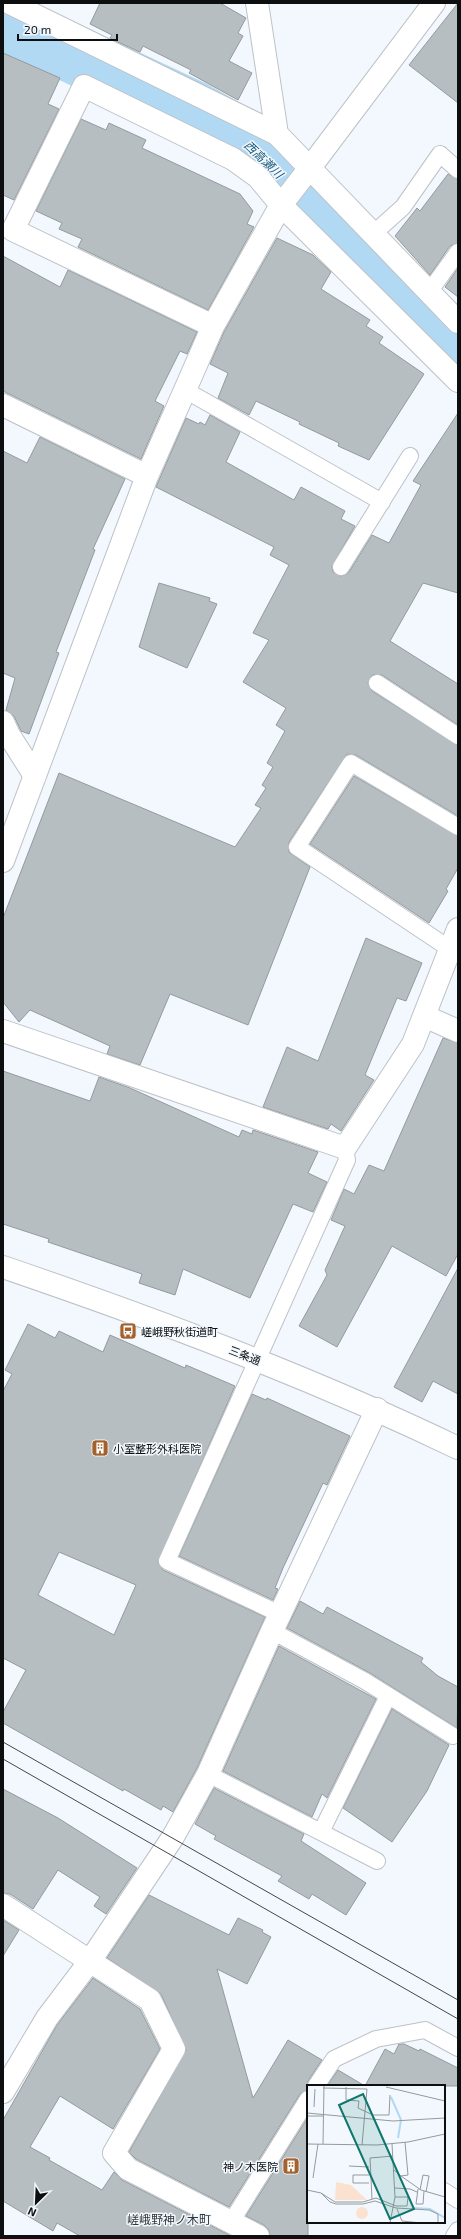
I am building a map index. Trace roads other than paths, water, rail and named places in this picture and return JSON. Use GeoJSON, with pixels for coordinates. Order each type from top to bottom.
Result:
{"type":"FeatureCollection","features":[{"type":"Feature","properties":{"kind":"street"},"geometry":{"type":"LineString","coordinates":[[10,3],[36,8],[277,134],[309,169],[458,322]]}},
{"type":"Feature","properties":{"kind":"street"},"geometry":{"type":"LineString","coordinates":[[257,3],[277,134]]}},
{"type":"Feature","properties":{"kind":"street"},"geometry":{"type":"LineString","coordinates":[[3,861],[147,476],[213,326],[281,205],[434,3]]}},
{"type":"Feature","properties":{"kind":"street"},"geometry":{"type":"LineString","coordinates":[[213,326],[14,230],[84,86],[232,159],[258,176],[281,205],[458,381]]}},
{"type":"Feature","properties":{"kind":"street"},"geometry":{"type":"LineString","coordinates":[[3,405],[147,476]]}},
{"type":"Feature","properties":{"kind":"street"},"geometry":{"type":"LineString","coordinates":[[3,722],[9,735],[35,776]]}},
{"type":"Feature","properties":{"kind":"street"},"geometry":{"type":"LineString","coordinates":[[3,1031],[345,1148],[413,1044],[458,929]]}},
{"type":"Feature","properties":{"kind":"street"},"geometry":{"type":"LineString","coordinates":[[424,1016],[458,1031]]}},
{"type":"Feature","properties":{"kind":"street","name":"三条通"},"geometry":{"type":"LineString","coordinates":[[3,1267],[124,1308],[257,1360],[377,1410],[458,1448]]}},
{"type":"Feature","properties":{"kind":"street"},"geometry":{"type":"LineString","coordinates":[[3,2092],[47,2018],[90,1961],[165,1851],[208,1774],[276,1622],[377,1410]]}},
{"type":"Feature","properties":{"kind":"street"},"geometry":{"type":"LineString","coordinates":[[3,1905],[150,2000],[174,2049],[114,2153],[128,2169],[258,2236]]}},
{"type":"Feature","properties":{"kind":"lane"},"geometry":{"type":"LineString","coordinates":[[373,234],[403,207],[440,154],[458,170]]}},
{"type":"Feature","properties":{"kind":"lane"},"geometry":{"type":"LineString","coordinates":[[429,292],[458,252]]}},
{"type":"Feature","properties":{"kind":"lane"},"geometry":{"type":"LineString","coordinates":[[185,390],[382,502]]}},
{"type":"Feature","properties":{"kind":"lane"},"geometry":{"type":"LineString","coordinates":[[341,567],[410,456]]}},
{"type":"Feature","properties":{"kind":"lane"},"geometry":{"type":"LineString","coordinates":[[377,684],[458,736]]}},
{"type":"Feature","properties":{"kind":"lane"},"geometry":{"type":"LineString","coordinates":[[450,949],[297,847],[351,763],[458,827]]}},
{"type":"Feature","properties":{"kind":"lane"},"geometry":{"type":"LineString","coordinates":[[345,1148],[347,1160],[167,1560],[276,1622],[388,1696],[453,1736]]}},
{"type":"Feature","properties":{"kind":"lane"},"geometry":{"type":"LineString","coordinates":[[322,1832],[388,1696]]}},
{"type":"Feature","properties":{"kind":"lane"},"geometry":{"type":"LineString","coordinates":[[208,1774],[377,1861]]}},
{"type":"Feature","properties":{"kind":"lane"},"geometry":{"type":"LineString","coordinates":[[317,2085],[334,2059],[376,2039],[425,2030],[458,2048]]}},
{"type":"Feature","properties":{"kind":"lane"},"geometry":{"type":"LineString","coordinates":[[231,2222],[307,2102]]}},
{"type":"Feature","properties":{"kind":"lane"},"geometry":{"type":"LineString","coordinates":[[445,2192],[458,2200]]}},
{"type":"Feature","properties":{"kind":"lane"},"geometry":{"type":"LineString","coordinates":[[454,2236],[458,2230]]}},
{"type":"Feature","properties":{"kind":"waterway","name":"西高瀬川"},"geometry":{"type":"LineString","coordinates":[[3,21],[193,110],[246,140],[458,350]]}},
{"type":"Feature","properties":{"kind":"tram line"},"geometry":{"type":"LineString","coordinates":[[3,1742],[458,2000]]}},
{"type":"Feature","properties":{"kind":"tram line"},"geometry":{"type":"LineString","coordinates":[[3,1759],[458,2019]]}},
{"type":"Feature","properties":{"kind":"place","name":"嵯峨野秋街道町"},"geometry":{"type":"Point","coordinates":[128,1331]}},
{"type":"Feature","properties":{"kind":"place","name":"小室整形外科医院"},"geometry":{"type":"Point","coordinates":[100,1448]}},
{"type":"Feature","properties":{"kind":"place","name":"神ノ木医院"},"geometry":{"type":"Point","coordinates":[291,2166]}},
{"type":"Feature","properties":{"kind":"district","name":"嵯峨野神ノ木町"},"geometry":{"type":"Point","coordinates":[169,2219]}}]}
